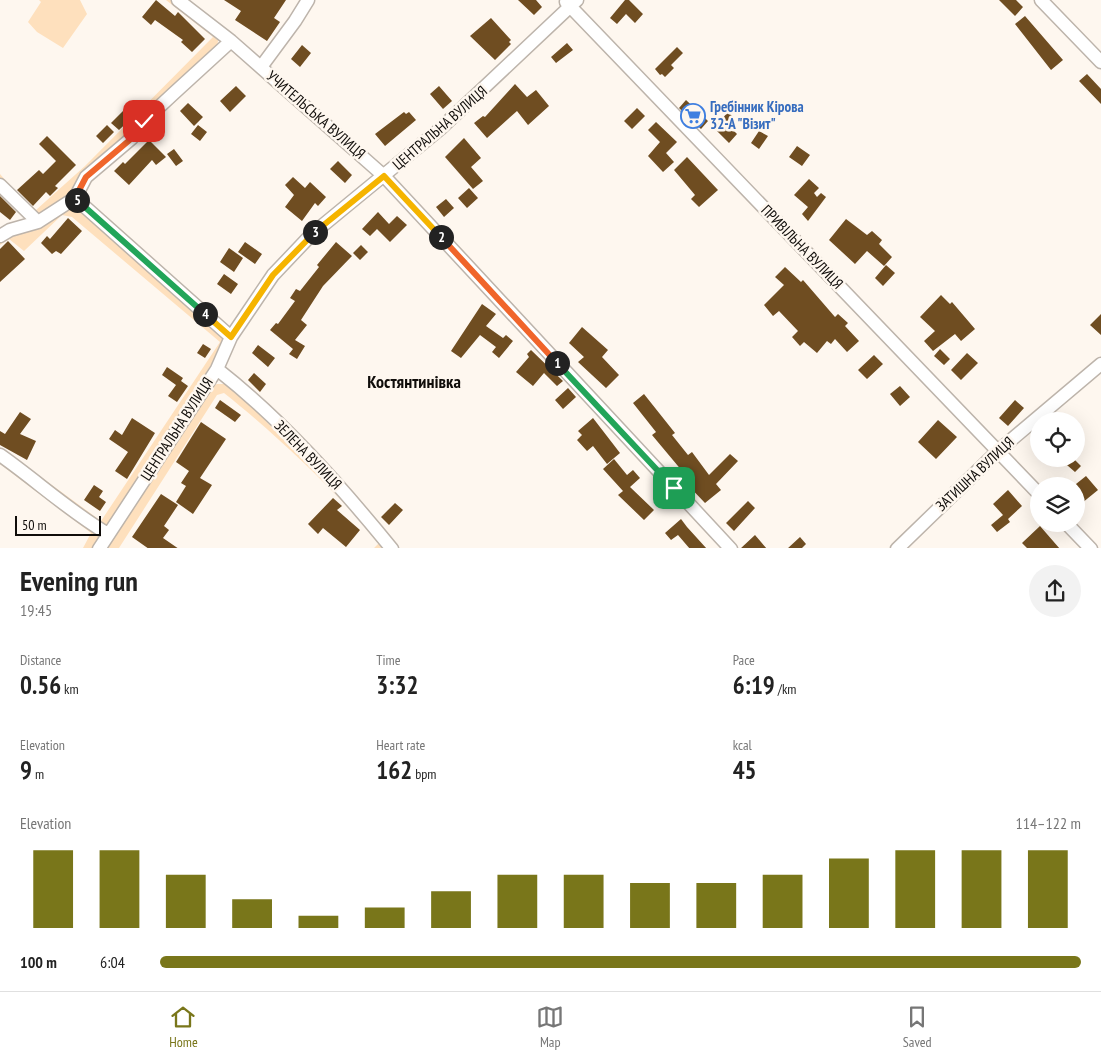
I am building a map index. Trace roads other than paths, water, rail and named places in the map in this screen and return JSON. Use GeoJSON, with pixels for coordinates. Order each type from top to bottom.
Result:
{"type":"FeatureCollection","features":[{"type":"Feature","properties":{"kind":"street","name":"УЧИТЕЛЬСЬКА ВУЛИЦЯ"},"geometry":{"type":"LineString","coordinates":[[178,0],[261,66],[384,176],[731,548]]}},
{"type":"Feature","properties":{"kind":"street"},"geometry":{"type":"LineString","coordinates":[[261,66],[308,0]]}},
{"type":"Feature","properties":{"kind":"street"},"geometry":{"type":"LineString","coordinates":[[1041,0],[1101,62]]}},
{"type":"Feature","properties":{"kind":"street","name":"ЦЕНТРАЛЬНА ВУЛИЦЯ"},"geometry":{"type":"LineString","coordinates":[[99,548],[217,369],[231,337],[273,275],[311,235],[440,129],[571,2]]}},
{"type":"Feature","properties":{"kind":"street","name":"ПРИВІЛЬНА ВУЛИЦЯ"},"geometry":{"type":"LineString","coordinates":[[571,2],[1030,485]]}},
{"type":"Feature","properties":{"kind":"street"},"geometry":{"type":"LineString","coordinates":[[0,236],[10,230],[38,222],[75,198],[91,172],[132,138],[166,100],[230,41]]}},
{"type":"Feature","properties":{"kind":"street"},"geometry":{"type":"LineString","coordinates":[[0,185],[38,222]]}},
{"type":"Feature","properties":{"kind":"street"},"geometry":{"type":"LineString","coordinates":[[75,198],[231,337]]}},
{"type":"Feature","properties":{"kind":"street","name":"ЗАТИШНА ВУЛИЦЯ"},"geometry":{"type":"LineString","coordinates":[[896,548],[998,452],[1101,364]]}},
{"type":"Feature","properties":{"kind":"street","name":"ЗЕЛЕНА ВУЛИЦЯ"},"geometry":{"type":"LineString","coordinates":[[217,369],[248,394],[327,474],[390,548]]}},
{"type":"Feature","properties":{"kind":"street"},"geometry":{"type":"LineString","coordinates":[[0,455],[21,470],[57,501],[108,534]]}},
{"type":"Feature","properties":{"kind":"street"},"geometry":{"type":"LineString","coordinates":[[1075,532],[1091,548]]}},
{"type":"Feature","properties":{"kind":"place","name":"Гребінник Кірова 32-А \"Візит\""},"geometry":{"type":"Point","coordinates":[693,116]}},
{"type":"Feature","properties":{"kind":"district","name":"Костянтинівка"},"geometry":{"type":"Point","coordinates":[414,382]}}]}
